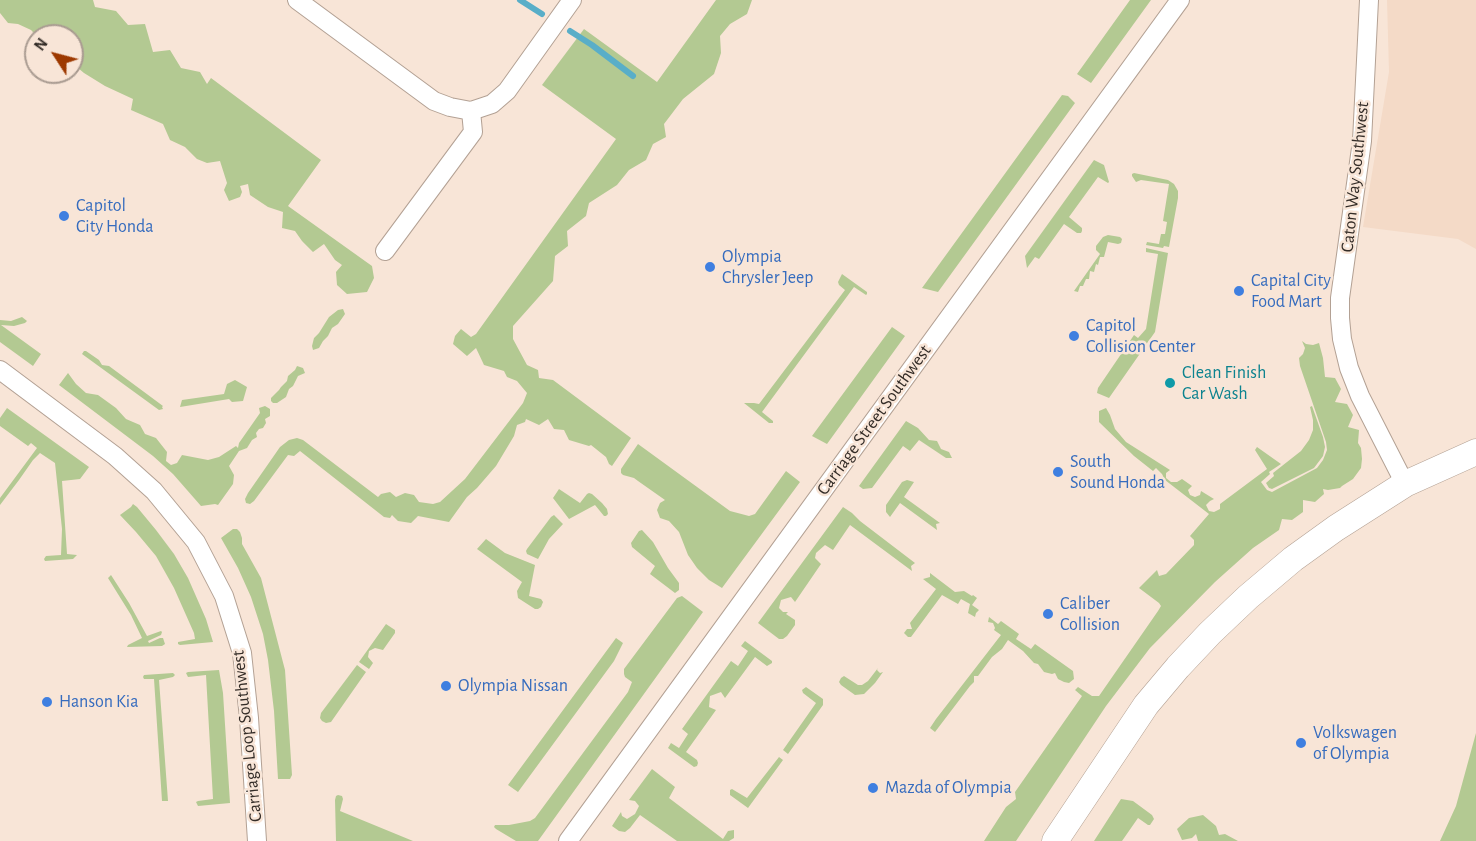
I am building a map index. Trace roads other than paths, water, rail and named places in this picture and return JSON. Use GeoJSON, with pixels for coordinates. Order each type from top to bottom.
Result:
{"type":"FeatureCollection","features":[{"type":"Feature","properties":{"kind":"main road"},"geometry":{"type":"LineString","coordinates":[[1055,841],[1146,705],[1210,633],[1248,597],[1293,559],[1336,528],[1405,484],[1476,452]]}},
{"type":"Feature","properties":{"kind":"street"},"geometry":{"type":"LineString","coordinates":[[297,0],[434,100],[450,107],[471,111],[492,104],[507,91],[572,0]]}},
{"type":"Feature","properties":{"kind":"street","name":"Carriage Street Southwest"},"geometry":{"type":"LineString","coordinates":[[568,841],[1180,0]]}},
{"type":"Feature","properties":{"kind":"street","name":"Caton Way Southwest"},"geometry":{"type":"LineString","coordinates":[[1369,0],[1362,141],[1340,318],[1349,368],[1360,396],[1405,484]]}},
{"type":"Feature","properties":{"kind":"street"},"geometry":{"type":"LineString","coordinates":[[385,251],[473,132],[471,111]]}},
{"type":"Feature","properties":{"kind":"street","name":"Carriage Loop Southwest"},"geometry":{"type":"LineString","coordinates":[[0,370],[115,456],[154,490],[196,542],[224,596],[242,652],[257,841]]}},
{"type":"Feature","properties":{"kind":"waterway"},"geometry":{"type":"LineString","coordinates":[[520,0],[542,14]]}},
{"type":"Feature","properties":{"kind":"waterway"},"geometry":{"type":"LineString","coordinates":[[570,31],[633,76]]}},
{"type":"Feature","properties":{"kind":"place","name":"Capitol City Honda"},"geometry":{"type":"Point","coordinates":[64,216]}},
{"type":"Feature","properties":{"kind":"place","name":"Olympia Chrysler Jeep"},"geometry":{"type":"Point","coordinates":[710,267]}},
{"type":"Feature","properties":{"kind":"place","name":"Capital City Food Mart"},"geometry":{"type":"Point","coordinates":[1239,291]}},
{"type":"Feature","properties":{"kind":"place","name":"Capitol Collision Center"},"geometry":{"type":"Point","coordinates":[1074,336]}},
{"type":"Feature","properties":{"kind":"place","name":"Clean Finish Car Wash"},"geometry":{"type":"Point","coordinates":[1170,383]}},
{"type":"Feature","properties":{"kind":"place","name":"South Sound Honda"},"geometry":{"type":"Point","coordinates":[1058,472]}},
{"type":"Feature","properties":{"kind":"place","name":"Caliber Collision"},"geometry":{"type":"Point","coordinates":[1048,614]}},
{"type":"Feature","properties":{"kind":"place","name":"Olympia Nissan"},"geometry":{"type":"Point","coordinates":[446,686]}},
{"type":"Feature","properties":{"kind":"place","name":"Hanson Kia"},"geometry":{"type":"Point","coordinates":[47,702]}},
{"type":"Feature","properties":{"kind":"place","name":"Volkswagen of Olympia"},"geometry":{"type":"Point","coordinates":[1301,743]}},
{"type":"Feature","properties":{"kind":"place","name":"Mazda of Olympia"},"geometry":{"type":"Point","coordinates":[873,788]}}]}
